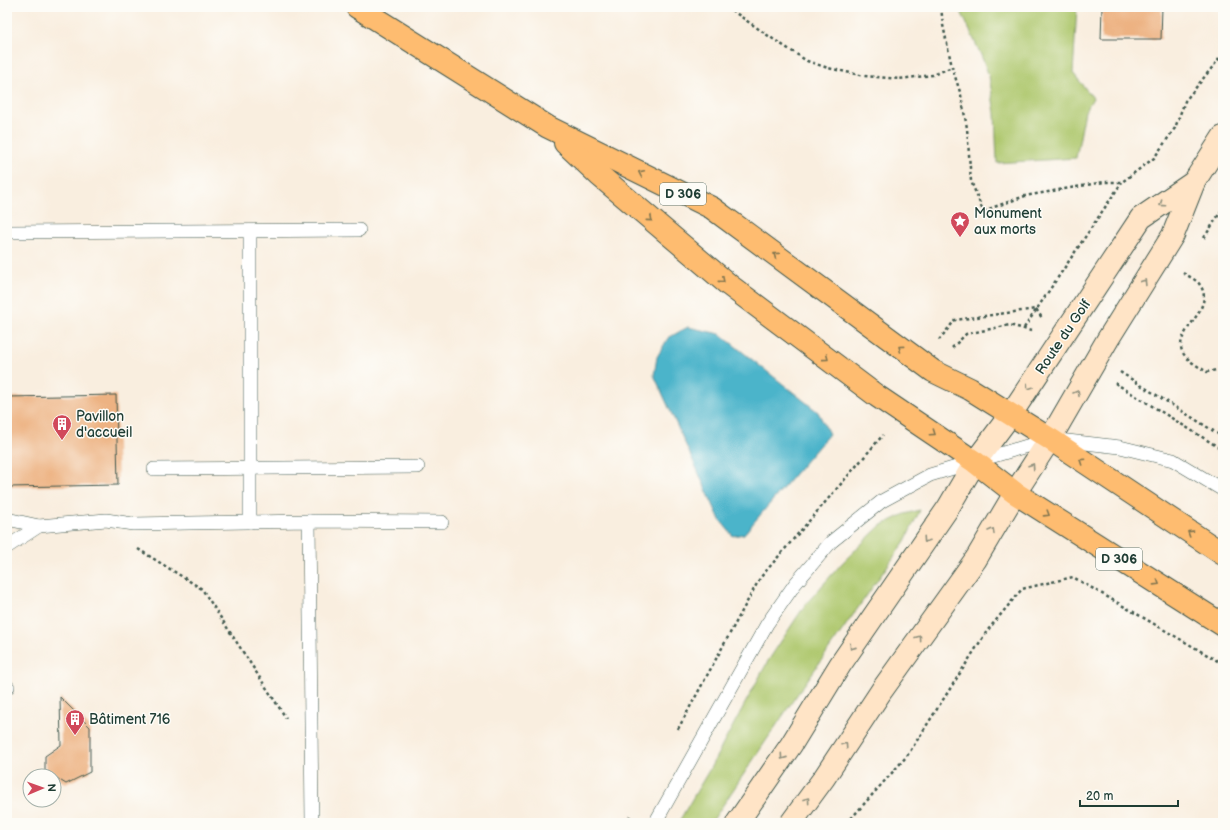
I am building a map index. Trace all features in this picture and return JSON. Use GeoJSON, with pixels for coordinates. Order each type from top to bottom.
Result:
{"type":"FeatureCollection","features":[{"type":"Feature","properties":{"kind":"main road","name":"D 306"},"geometry":{"type":"LineString","coordinates":[[357,7],[548,127],[712,208],[933,371],[970,389],[1011,414],[1223,554]]}},
{"type":"Feature","properties":{"kind":"main road","name":"D 306"},"geometry":{"type":"LineString","coordinates":[[548,127],[599,175],[729,285],[877,396],[975,462],[1014,493],[1223,625]]}},
{"type":"Feature","properties":{"kind":"main road","name":"Route du Golf"},"geometry":{"type":"LineString","coordinates":[[791,823],[824,778],[882,690],[976,559],[1014,493],[1050,439],[1108,339],[1174,235],[1194,182],[1223,137]]}},
{"type":"Feature","properties":{"kind":"main road","name":"Route du Golf"},"geometry":{"type":"LineString","coordinates":[[737,823],[791,745],[840,665],[948,508],[975,462],[1011,414],[1141,218],[1194,182]]}},
{"type":"Feature","properties":{"kind":"lane"},"geometry":{"type":"LineString","coordinates":[[7,232],[359,230]]}},
{"type":"Feature","properties":{"kind":"lane"},"geometry":{"type":"LineString","coordinates":[[250,231],[250,522]]}},
{"type":"Feature","properties":{"kind":"lane"},"geometry":{"type":"LineString","coordinates":[[655,823],[767,624],[794,584],[831,542],[882,501],[930,475],[1050,439],[1120,447],[1173,460],[1223,490]]}},
{"type":"Feature","properties":{"kind":"lane"},"geometry":{"type":"LineString","coordinates":[[154,469],[418,467]]}},
{"type":"Feature","properties":{"kind":"lane"},"geometry":{"type":"LineString","coordinates":[[7,519],[39,526],[106,520],[133,524],[309,521],[442,522]]}},
{"type":"Feature","properties":{"kind":"lane"},"geometry":{"type":"LineString","coordinates":[[309,521],[312,823]]}},
{"type":"Feature","properties":{"kind":"lane"},"geometry":{"type":"LineString","coordinates":[[7,547],[39,526]]}},
{"type":"Feature","properties":{"kind":"path"},"geometry":{"type":"LineString","coordinates":[[727,7],[807,61],[828,68],[864,76],[899,79],[933,75],[952,67]]}},
{"type":"Feature","properties":{"kind":"path"},"geometry":{"type":"LineString","coordinates":[[941,7],[943,25],[952,67],[961,95],[967,128],[971,182],[983,211],[1025,196],[1104,182],[1122,182]]}},
{"type":"Feature","properties":{"kind":"path"},"geometry":{"type":"LineString","coordinates":[[1024,328],[1122,182],[1154,158],[1175,128],[1185,101],[1223,54]]}},
{"type":"Feature","properties":{"kind":"path"},"geometry":{"type":"LineString","coordinates":[[1182,272],[1200,284],[1203,290],[1204,298],[1199,312],[1184,336],[1181,345],[1182,352],[1207,372],[1221,369]]}},
{"type":"Feature","properties":{"kind":"path"},"geometry":{"type":"LineString","coordinates":[[1036,309],[1046,324]]}},
{"type":"Feature","properties":{"kind":"path"},"geometry":{"type":"LineString","coordinates":[[937,342],[955,320],[1036,309]]}},
{"type":"Feature","properties":{"kind":"path"},"geometry":{"type":"LineString","coordinates":[[951,349],[966,334],[1010,325],[1024,328],[1037,334]]}},
{"type":"Feature","properties":{"kind":"path"},"geometry":{"type":"LineString","coordinates":[[1117,370],[1223,437]]}},
{"type":"Feature","properties":{"kind":"path"},"geometry":{"type":"LineString","coordinates":[[1111,380],[1223,450]]}},
{"type":"Feature","properties":{"kind":"path"},"geometry":{"type":"LineString","coordinates":[[135,547],[202,589],[290,723]]}},
{"type":"Feature","properties":{"kind":"path"},"geometry":{"type":"LineString","coordinates":[[847,823],[907,756],[986,631],[1022,589],[1073,577],[1223,664]]}},
{"type":"Feature","properties":{"kind":"green space"},"geometry":{"type":"Polygon","coordinates":[[[959,7],[1077,7],[1073,73],[1093,98],[1085,111],[1076,158],[997,163],[995,113],[989,76],[959,7]]]}},
{"type":"Feature","properties":{"kind":"green space"},"geometry":{"type":"Polygon","coordinates":[[[920,510],[905,541],[792,702],[711,823],[678,823],[708,772],[768,661],[805,605],[843,562],[880,526],[905,514],[920,510]]]}},
{"type":"Feature","properties":{"kind":"water"},"geometry":{"type":"Polygon","coordinates":[[[688,327],[720,334],[818,412],[829,434],[744,534],[733,536],[720,520],[654,375],[657,357],[668,338],[688,327]]]}},
{"type":"Feature","properties":{"kind":"building"},"geometry":{"type":"Polygon","coordinates":[[[1102,7],[1162,7],[1161,39],[1101,39],[1102,7]]]}},
{"type":"Feature","properties":{"kind":"building","name":"Pavillon d'accueil"},"geometry":{"type":"Polygon","coordinates":[[[116,395],[118,485],[7,487],[7,397],[116,395]]]}},
{"type":"Feature","properties":{"kind":"building","name":"Bâtiment 716"},"geometry":{"type":"Polygon","coordinates":[[[60,697],[90,727],[90,772],[66,784],[62,782],[62,768],[45,768],[45,756],[61,745],[60,697]]]}},
{"type":"Feature","properties":{"kind":"place","name":"Monument aux morts"},"geometry":{"type":"Point","coordinates":[960,238]}},
{"type":"Feature","properties":{"kind":"place","name":"Pavillon d'accueil"},"geometry":{"type":"Point","coordinates":[62,441]}},
{"type":"Feature","properties":{"kind":"place","name":"Bâtiment 716"},"geometry":{"type":"Point","coordinates":[75,736]}}]}
